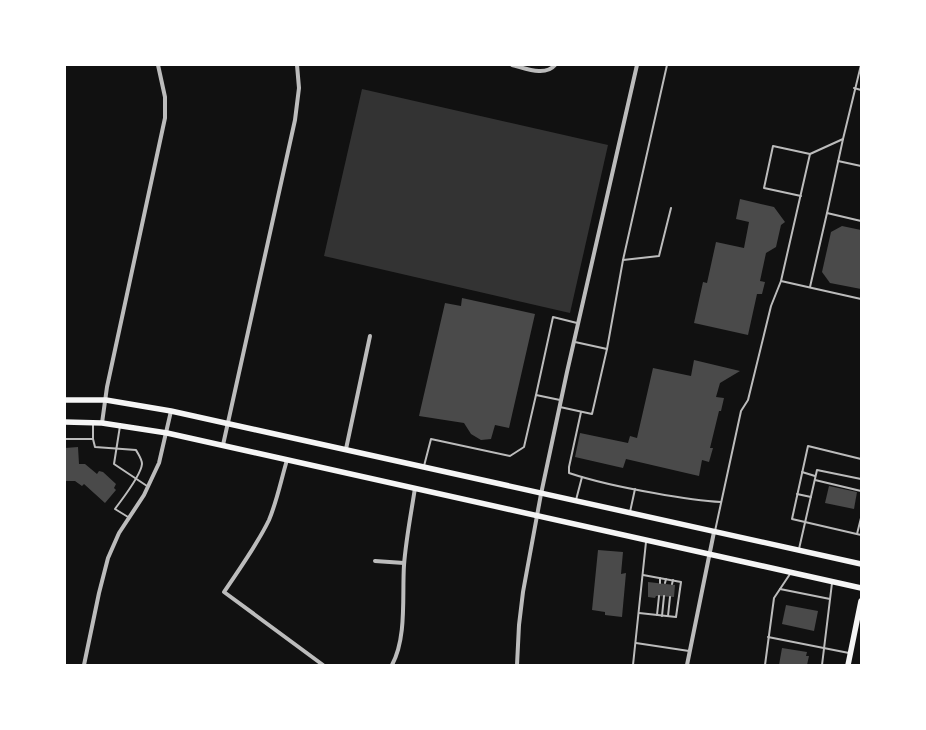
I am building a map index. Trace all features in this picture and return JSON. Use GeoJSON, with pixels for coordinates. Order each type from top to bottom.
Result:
{"type":"FeatureCollection","features":[{"type":"Feature","properties":{"kind":"main road"},"geometry":{"type":"LineString","coordinates":[[65,400],[106,400],[172,411],[861,564]]}},
{"type":"Feature","properties":{"kind":"main road"},"geometry":{"type":"LineString","coordinates":[[65,422],[102,423],[167,433],[861,588]]}},
{"type":"Feature","properties":{"kind":"main road"},"geometry":{"type":"LineString","coordinates":[[848,665],[861,601]]}},
{"type":"Feature","properties":{"kind":"street"},"geometry":{"type":"LineString","coordinates":[[102,423],[107,387],[165,118],[166,97],[158,65]]}},
{"type":"Feature","properties":{"kind":"street"},"geometry":{"type":"LineString","coordinates":[[223,445],[295,120],[298,93],[296,65]]}},
{"type":"Feature","properties":{"kind":"street"},"geometry":{"type":"LineString","coordinates":[[512,65],[546,71],[555,65]]}},
{"type":"Feature","properties":{"kind":"street"},"geometry":{"type":"LineString","coordinates":[[517,665],[519,625],[523,592],[559,407],[637,65]]}},
{"type":"Feature","properties":{"kind":"street"},"geometry":{"type":"LineString","coordinates":[[346,449],[370,336]]}},
{"type":"Feature","properties":{"kind":"street"},"geometry":{"type":"LineString","coordinates":[[84,665],[108,558],[119,533],[148,487],[159,463],[172,411]]}},
{"type":"Feature","properties":{"kind":"street"},"geometry":{"type":"LineString","coordinates":[[287,460],[269,519],[249,555],[224,592],[323,665]]}},
{"type":"Feature","properties":{"kind":"street"},"geometry":{"type":"LineString","coordinates":[[392,665],[399,648],[402,623],[404,563],[415,488]]}},
{"type":"Feature","properties":{"kind":"street"},"geometry":{"type":"LineString","coordinates":[[686,665],[714,532]]}},
{"type":"Feature","properties":{"kind":"street"},"geometry":{"type":"LineString","coordinates":[[375,560],[404,563]]}},
{"type":"Feature","properties":{"kind":"lane"},"geometry":{"type":"LineString","coordinates":[[559,407],[592,414],[623,260],[667,65]]}},
{"type":"Feature","properties":{"kind":"lane"},"geometry":{"type":"LineString","coordinates":[[810,287],[854,88],[861,65]]}},
{"type":"Feature","properties":{"kind":"lane"},"geometry":{"type":"LineString","coordinates":[[854,88],[861,90]]}},
{"type":"Feature","properties":{"kind":"lane"},"geometry":{"type":"LineString","coordinates":[[801,196],[764,188],[773,146],[810,154],[843,139]]}},
{"type":"Feature","properties":{"kind":"lane"},"geometry":{"type":"LineString","coordinates":[[714,532],[741,411],[748,400],[771,306],[781,281],[810,154]]}},
{"type":"Feature","properties":{"kind":"lane"},"geometry":{"type":"LineString","coordinates":[[838,161],[861,166]]}},
{"type":"Feature","properties":{"kind":"lane"},"geometry":{"type":"LineString","coordinates":[[623,260],[659,256],[671,208]]}},
{"type":"Feature","properties":{"kind":"lane"},"geometry":{"type":"LineString","coordinates":[[827,213],[861,221]]}},
{"type":"Feature","properties":{"kind":"lane"},"geometry":{"type":"LineString","coordinates":[[781,281],[861,299]]}},
{"type":"Feature","properties":{"kind":"lane"},"geometry":{"type":"LineString","coordinates":[[424,467],[431,439],[510,456],[524,447],[552,317],[578,323]]}},
{"type":"Feature","properties":{"kind":"lane"},"geometry":{"type":"LineString","coordinates":[[574,341],[606,349]]}},
{"type":"Feature","properties":{"kind":"lane"},"geometry":{"type":"LineString","coordinates":[[536,395],[561,400]]}},
{"type":"Feature","properties":{"kind":"lane"},"geometry":{"type":"LineString","coordinates":[[582,412],[568,467],[569,473],[634,489],[700,501],[721,502]]}},
{"type":"Feature","properties":{"kind":"lane"},"geometry":{"type":"LineString","coordinates":[[93,423],[93,439],[95,447],[136,450],[140,457],[142,465],[136,479],[114,509],[128,518]]}},
{"type":"Feature","properties":{"kind":"lane"},"geometry":{"type":"LineString","coordinates":[[120,425],[114,464],[148,487]]}},
{"type":"Feature","properties":{"kind":"lane"},"geometry":{"type":"LineString","coordinates":[[65,439],[93,439]]}},
{"type":"Feature","properties":{"kind":"lane"},"geometry":{"type":"LineString","coordinates":[[861,459],[808,446],[792,519],[861,535]]}},
{"type":"Feature","properties":{"kind":"lane"},"geometry":{"type":"LineString","coordinates":[[799,551],[817,470],[861,479]]}},
{"type":"Feature","properties":{"kind":"lane"},"geometry":{"type":"LineString","coordinates":[[802,472],[815,476]]}},
{"type":"Feature","properties":{"kind":"lane"},"geometry":{"type":"LineString","coordinates":[[576,501],[582,477]]}},
{"type":"Feature","properties":{"kind":"lane"},"geometry":{"type":"LineString","coordinates":[[814,480],[861,492]]}},
{"type":"Feature","properties":{"kind":"lane"},"geometry":{"type":"LineString","coordinates":[[630,513],[634,489]]}},
{"type":"Feature","properties":{"kind":"lane"},"geometry":{"type":"LineString","coordinates":[[797,494],[811,497]]}},
{"type":"Feature","properties":{"kind":"lane"},"geometry":{"type":"LineString","coordinates":[[857,534],[861,518]]}},
{"type":"Feature","properties":{"kind":"lane"},"geometry":{"type":"LineString","coordinates":[[634,665],[646,540]]}},
{"type":"Feature","properties":{"kind":"lane"},"geometry":{"type":"LineString","coordinates":[[765,665],[774,598],[791,573]]}},
{"type":"Feature","properties":{"kind":"lane"},"geometry":{"type":"LineString","coordinates":[[639,613],[676,617],[681,582],[643,575]]}},
{"type":"Feature","properties":{"kind":"lane"},"geometry":{"type":"LineString","coordinates":[[660,578],[660,583]]}},
{"type":"Feature","properties":{"kind":"lane"},"geometry":{"type":"LineString","coordinates":[[665,583],[666,579]]}},
{"type":"Feature","properties":{"kind":"lane"},"geometry":{"type":"LineString","coordinates":[[822,665],[832,582]]}},
{"type":"Feature","properties":{"kind":"lane"},"geometry":{"type":"LineString","coordinates":[[780,589],[830,599]]}},
{"type":"Feature","properties":{"kind":"lane"},"geometry":{"type":"LineString","coordinates":[[657,615],[659,596]]}},
{"type":"Feature","properties":{"kind":"lane"},"geometry":{"type":"LineString","coordinates":[[662,616],[664,596]]}},
{"type":"Feature","properties":{"kind":"lane"},"geometry":{"type":"LineString","coordinates":[[668,616],[670,596]]}},
{"type":"Feature","properties":{"kind":"lane"},"geometry":{"type":"LineString","coordinates":[[768,638],[850,653]]}},
{"type":"Feature","properties":{"kind":"lane"},"geometry":{"type":"LineString","coordinates":[[636,644],[689,651]]}},
{"type":"Feature","properties":{"kind":"shaded area"},"geometry":{"type":"Polygon","coordinates":[[[362,89],[608,145],[570,313],[324,256],[362,89]]]}},
{"type":"Feature","properties":{"kind":"building"},"geometry":{"type":"Polygon","coordinates":[[[740,199],[774,207],[785,222],[781,225],[776,247],[766,253],[760,281],[765,282],[762,294],[757,294],[748,335],[694,323],[703,282],[707,283],[716,242],[744,248],[749,222],[736,219],[740,199]]]}},
{"type":"Feature","properties":{"kind":"building"},"geometry":{"type":"Polygon","coordinates":[[[842,226],[861,230],[861,289],[830,283],[822,272],[831,232],[842,226]]]}},
{"type":"Feature","properties":{"kind":"building"},"geometry":{"type":"Polygon","coordinates":[[[462,298],[535,314],[509,428],[495,425],[491,439],[481,440],[471,434],[464,423],[419,416],[445,303],[461,306],[462,298]]]}},
{"type":"Feature","properties":{"kind":"building"},"geometry":{"type":"Polygon","coordinates":[[[694,360],[740,371],[720,383],[716,397],[724,398],[721,411],[719,411],[710,448],[713,448],[709,462],[702,460],[699,476],[626,459],[623,468],[575,457],[580,433],[628,443],[630,436],[637,438],[653,368],[691,376],[694,360]]]}},
{"type":"Feature","properties":{"kind":"building"},"geometry":{"type":"Polygon","coordinates":[[[78,447],[79,464],[85,464],[97,474],[99,471],[103,472],[116,484],[114,488],[116,490],[105,503],[84,484],[82,486],[75,481],[65,481],[65,448],[78,447]]]}},
{"type":"Feature","properties":{"kind":"building"},"geometry":{"type":"Polygon","coordinates":[[[829,486],[857,492],[854,509],[825,503],[829,486]]]}},
{"type":"Feature","properties":{"kind":"building"},"geometry":{"type":"Polygon","coordinates":[[[598,550],[623,552],[621,574],[626,573],[622,617],[605,615],[605,612],[592,610],[598,550]]]}},
{"type":"Feature","properties":{"kind":"building"},"geometry":{"type":"Polygon","coordinates":[[[648,582],[675,585],[674,597],[648,597],[648,582]]]}},
{"type":"Feature","properties":{"kind":"building"},"geometry":{"type":"Polygon","coordinates":[[[786,605],[818,611],[814,631],[782,624],[786,605]]]}},
{"type":"Feature","properties":{"kind":"building"},"geometry":{"type":"Polygon","coordinates":[[[782,648],[807,652],[806,656],[809,656],[807,665],[779,665],[782,648]]]}}]}
